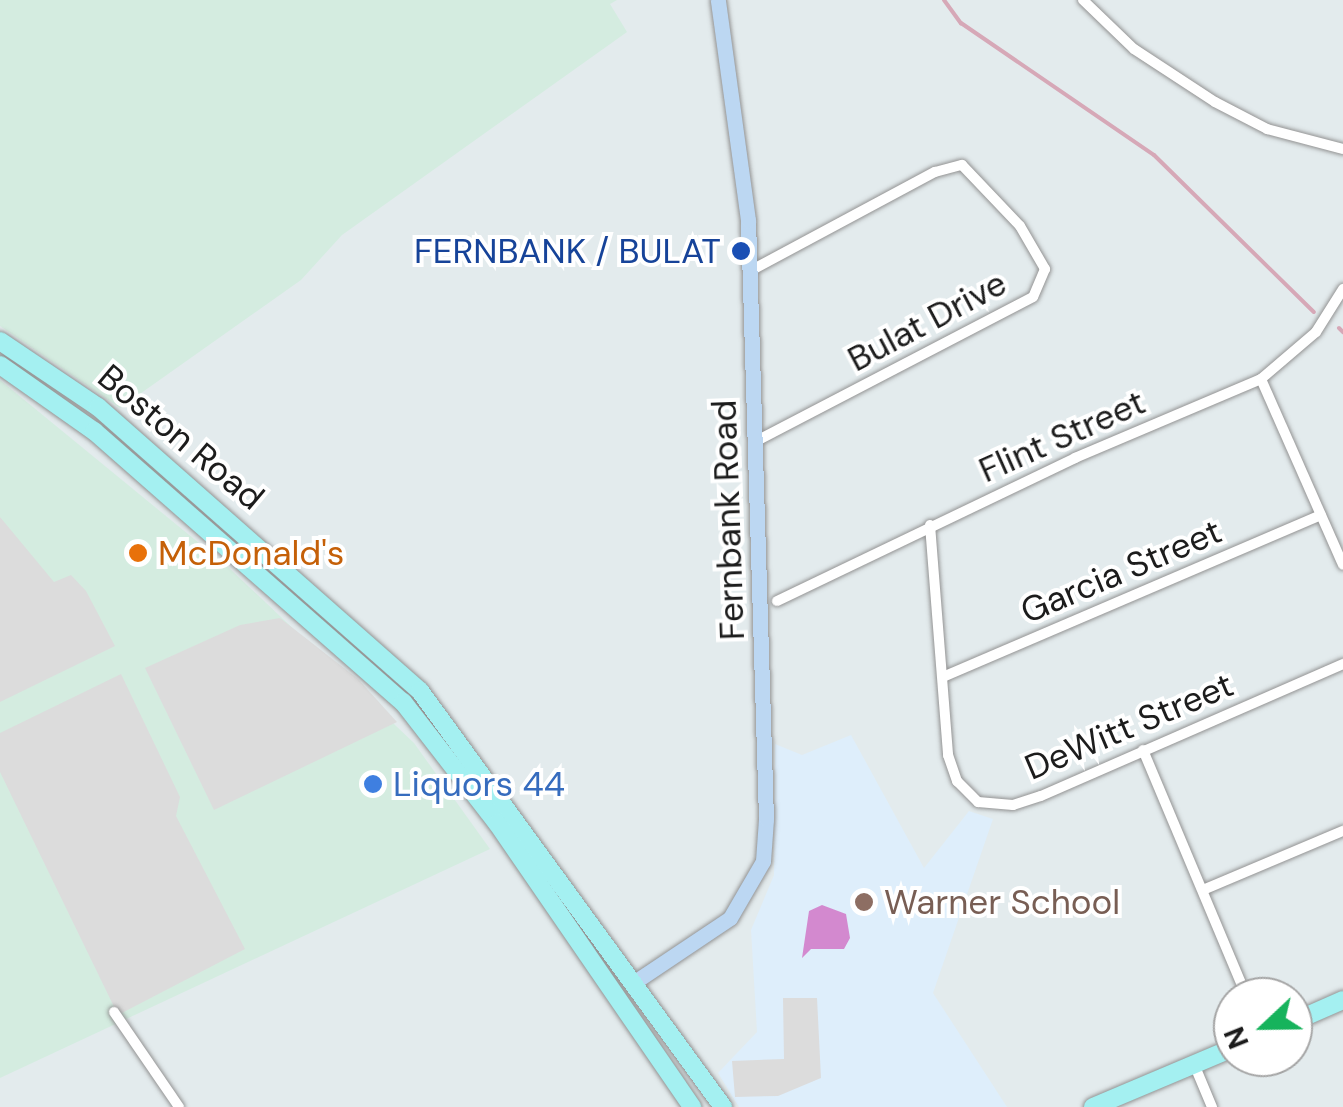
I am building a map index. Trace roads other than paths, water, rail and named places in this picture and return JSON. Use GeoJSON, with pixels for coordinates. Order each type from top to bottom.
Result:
{"type":"FeatureCollection","features":[{"type":"Feature","properties":{"kind":"main road","name":"Fernbank Road"},"geometry":{"type":"LineString","coordinates":[[636,981],[730,918],[763,861],[750,271],[744,164],[718,0]]}},
{"type":"Feature","properties":{"kind":"main road","name":"Boston Road"},"geometry":{"type":"LineString","coordinates":[[0,340],[98,408],[394,664],[462,740],[723,1107]]}},
{"type":"Feature","properties":{"kind":"main road","name":"Boston Road"},"geometry":{"type":"LineString","coordinates":[[0,365],[94,431],[403,702],[497,823],[692,1107]]}},
{"type":"Feature","properties":{"kind":"main road"},"geometry":{"type":"LineString","coordinates":[[1313,1013],[1343,1000]]}},
{"type":"Feature","properties":{"kind":"main road"},"geometry":{"type":"LineString","coordinates":[[1094,1107],[1213,1056]]}},
{"type":"Feature","properties":{"kind":"street"},"geometry":{"type":"LineString","coordinates":[[1084,0],[1134,50],[1215,102],[1266,128],[1343,148]]}},
{"type":"Feature","properties":{"kind":"street","name":"Bulat Drive"},"geometry":{"type":"LineString","coordinates":[[750,271],[935,172],[962,166],[1020,226],[1045,269],[1045,282],[1033,296],[754,442]]}},
{"type":"Feature","properties":{"kind":"street","name":"Flint Street"},"geometry":{"type":"LineString","coordinates":[[777,601],[930,526],[1261,379],[1316,332],[1343,288]]}},
{"type":"Feature","properties":{"kind":"street"},"geometry":{"type":"LineString","coordinates":[[1261,379],[1343,565]]}},
{"type":"Feature","properties":{"kind":"street","name":"Garcia Street"},"geometry":{"type":"LineString","coordinates":[[943,677],[1321,515]]}},
{"type":"Feature","properties":{"kind":"street","name":"DeWitt Street"},"geometry":{"type":"LineString","coordinates":[[930,526],[952,770],[978,802],[1014,805],[1343,664]]}},
{"type":"Feature","properties":{"kind":"street"},"geometry":{"type":"LineString","coordinates":[[1143,750],[1240,977]]}},
{"type":"Feature","properties":{"kind":"street"},"geometry":{"type":"LineString","coordinates":[[1203,890],[1343,830]]}},
{"type":"Feature","properties":{"kind":"street"},"geometry":{"type":"LineString","coordinates":[[114,1012],[179,1107]]}},
{"type":"Feature","properties":{"kind":"street"},"geometry":{"type":"LineString","coordinates":[[1194,1064],[1212,1107]]}},
{"type":"Feature","properties":{"kind":"waterway"},"geometry":{"type":"LineString","coordinates":[[944,0],[961,23],[1154,155],[1314,312]]}},
{"type":"Feature","properties":{"kind":"waterway"},"geometry":{"type":"LineString","coordinates":[[1339,328],[1343,332]]}},
{"type":"Feature","properties":{"kind":"place","name":"FERNBANK / BULAT"},"geometry":{"type":"Point","coordinates":[741,251]}},
{"type":"Feature","properties":{"kind":"place","name":"McDonald's"},"geometry":{"type":"Point","coordinates":[138,553]}},
{"type":"Feature","properties":{"kind":"place","name":"Liquors 44"},"geometry":{"type":"Point","coordinates":[373,784]}},
{"type":"Feature","properties":{"kind":"place","name":"Warner School"},"geometry":{"type":"Point","coordinates":[864,902]}}]}
